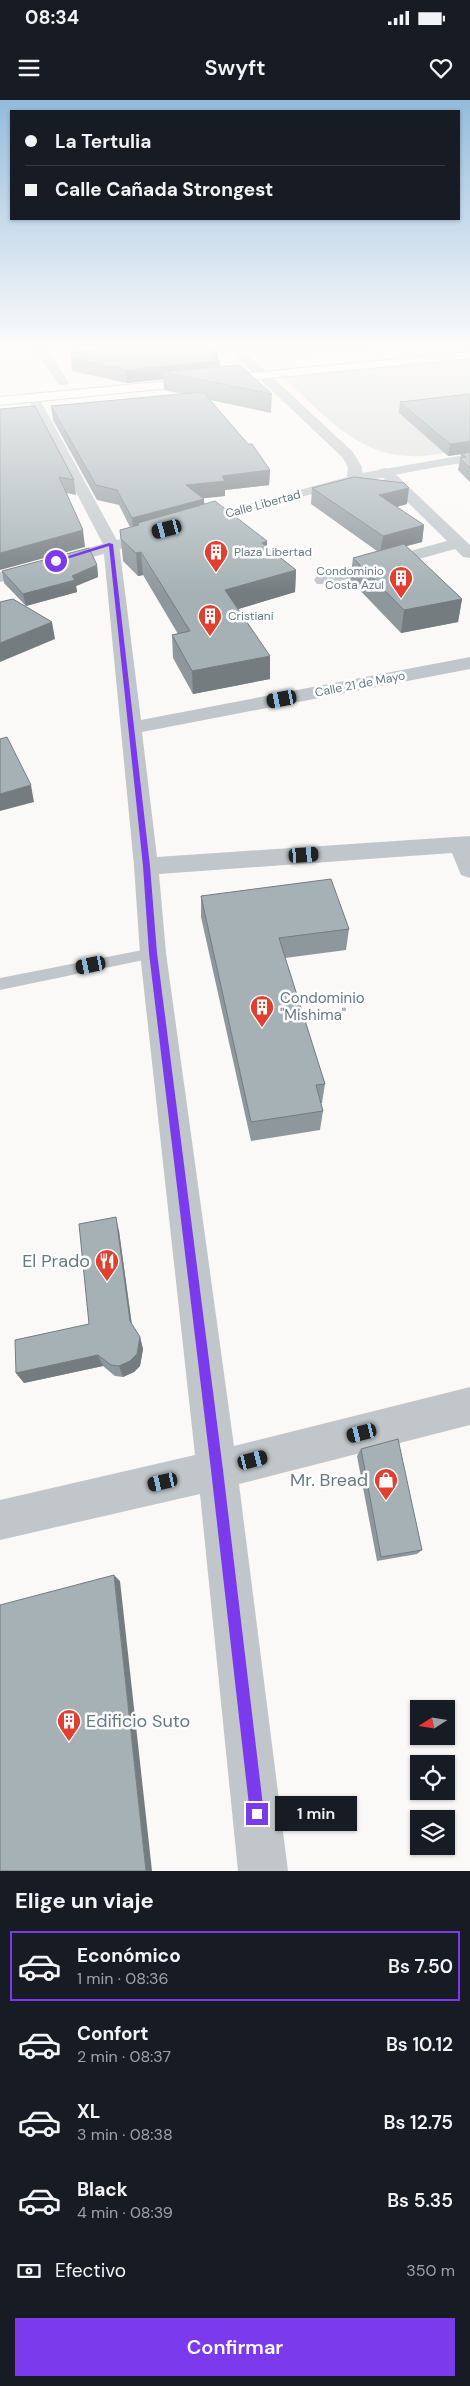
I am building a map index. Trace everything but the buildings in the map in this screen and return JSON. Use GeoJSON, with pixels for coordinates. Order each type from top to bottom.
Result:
{"type":"FeatureCollection","features":[{"type":"Feature","properties":{"kind":"street"},"geometry":{"type":"LineString","coordinates":[[49,429],[111,544],[132,728],[153,953],[217,1470],[263,1871]]}},
{"type":"Feature","properties":{"kind":"street"},"geometry":{"type":"LineString","coordinates":[[322,429],[354,463],[354,479]]}},
{"type":"Feature","properties":{"kind":"street"},"geometry":{"type":"LineString","coordinates":[[334,440],[364,452]]}},
{"type":"Feature","properties":{"kind":"street","name":"Calle Libertad"},"geometry":{"type":"LineString","coordinates":[[0,577],[111,544],[354,479],[385,465],[470,458]]}},
{"type":"Feature","properties":{"kind":"street"},"geometry":{"type":"LineString","coordinates":[[385,465],[464,548]]}},
{"type":"Feature","properties":{"kind":"street"},"geometry":{"type":"LineString","coordinates":[[323,580],[464,548]]}},
{"type":"Feature","properties":{"kind":"street","name":"Calle 21 de Mayo"},"geometry":{"type":"LineString","coordinates":[[132,728],[470,663]]}},
{"type":"Feature","properties":{"kind":"street"},"geometry":{"type":"LineString","coordinates":[[146,866],[465,845],[470,869]]}},
{"type":"Feature","properties":{"kind":"street"},"geometry":{"type":"LineString","coordinates":[[0,1520],[217,1470],[470,1406]]}},
{"type":"Feature","properties":{"kind":"lane"},"geometry":{"type":"LineString","coordinates":[[0,984],[153,953]]}},
{"type":"Feature","properties":{"kind":"shaded area"},"geometry":{"type":"Polygon","coordinates":[[[340,429],[470,429],[470,449],[424,456],[390,454],[372,448],[340,429]]]}},
{"type":"Feature","properties":{"kind":"place","name":"Plaza Libertad"},"geometry":{"type":"Point","coordinates":[216,573]}},
{"type":"Feature","properties":{"kind":"place","name":"Condominio Costa Azul"},"geometry":{"type":"Point","coordinates":[401,599]}},
{"type":"Feature","properties":{"kind":"place","name":"Cristiani"},"geometry":{"type":"Point","coordinates":[210,637]}},
{"type":"Feature","properties":{"kind":"place","name":"Condominio \"Mishima\""},"geometry":{"type":"Point","coordinates":[262,1028]}},
{"type":"Feature","properties":{"kind":"place","name":"El Prado"},"geometry":{"type":"Point","coordinates":[107,1282]}},
{"type":"Feature","properties":{"kind":"place","name":"Mr. Bread"},"geometry":{"type":"Point","coordinates":[386,1501]}},
{"type":"Feature","properties":{"kind":"place","name":"Edificio Suto"},"geometry":{"type":"Point","coordinates":[69,1742]}},
{"type":"Feature","properties":{"kind":"route"},"geometry":{"type":"LineString","coordinates":[[56,561],[111,544],[146,866],[153,953],[217,1470],[257,1814]]}}]}
